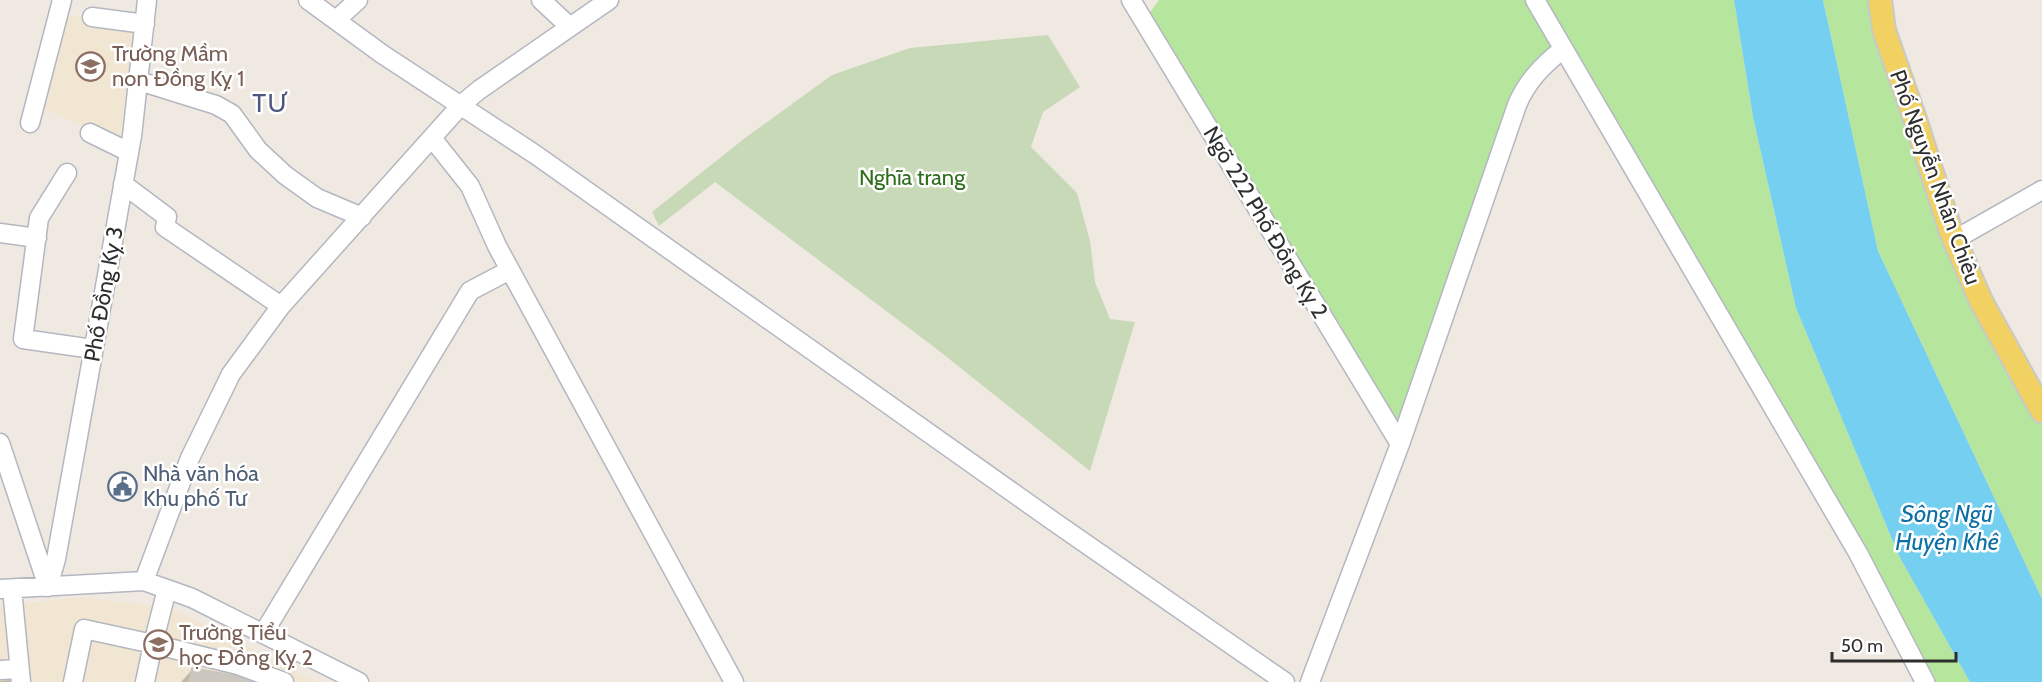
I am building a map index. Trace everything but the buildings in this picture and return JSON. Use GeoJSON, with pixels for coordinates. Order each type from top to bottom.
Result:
{"type":"FeatureCollection","features":[{"type":"Feature","properties":{"kind":"main road","name":"Phố Nguyễn Nhân Chiêu"},"geometry":{"type":"LineString","coordinates":[[1880,0],[1884,30],[1954,240],[1981,301],[2041,407]]}},
{"type":"Feature","properties":{"kind":"street"},"geometry":{"type":"LineString","coordinates":[[30,123],[62,0]]}},
{"type":"Feature","properties":{"kind":"street","name":"Phố Đồng Kỵ 3"},"geometry":{"type":"LineString","coordinates":[[48,587],[56,559],[129,152],[147,0]]}},
{"type":"Feature","properties":{"kind":"street"},"geometry":{"type":"LineString","coordinates":[[308,0],[382,54],[462,104],[536,155],[1053,521],[1285,682]]}},
{"type":"Feature","properties":{"kind":"street"},"geometry":{"type":"LineString","coordinates":[[336,20],[358,0]]}},
{"type":"Feature","properties":{"kind":"street"},"geometry":{"type":"LineString","coordinates":[[541,0],[570,27]]}},
{"type":"Feature","properties":{"kind":"street"},"geometry":{"type":"LineString","coordinates":[[144,581],[190,458],[231,374],[281,306],[462,104],[609,0]]}},
{"type":"Feature","properties":{"kind":"street","name":"Ngõ 222 Phố Đồng Kỵ 2"},"geometry":{"type":"LineString","coordinates":[[1131,0],[1400,444]]}},
{"type":"Feature","properties":{"kind":"street"},"geometry":{"type":"LineString","coordinates":[[1535,0],[1858,554],[1925,682]]}},
{"type":"Feature","properties":{"kind":"street"},"geometry":{"type":"LineString","coordinates":[[92,17],[145,24]]}},
{"type":"Feature","properties":{"kind":"street"},"geometry":{"type":"LineString","coordinates":[[1310,682],[1400,444],[1517,105],[1522,93],[1542,65],[1563,49]]}},
{"type":"Feature","properties":{"kind":"street"},"geometry":{"type":"LineString","coordinates":[[139,81],[216,105],[232,114],[258,150],[285,175],[317,198],[362,217]]}},
{"type":"Feature","properties":{"kind":"street"},"geometry":{"type":"LineString","coordinates":[[90,133],[129,152]]}},
{"type":"Feature","properties":{"kind":"street"},"geometry":{"type":"LineString","coordinates":[[432,138],[470,186],[510,270],[734,682]]}},
{"type":"Feature","properties":{"kind":"street"},"geometry":{"type":"LineString","coordinates":[[67,173],[39,218],[24,339],[93,349]]}},
{"type":"Feature","properties":{"kind":"street"},"geometry":{"type":"LineString","coordinates":[[123,184],[167,217],[165,227],[281,306]]}},
{"type":"Feature","properties":{"kind":"street"},"geometry":{"type":"LineString","coordinates":[[1954,240],[2042,190]]}},
{"type":"Feature","properties":{"kind":"street"},"geometry":{"type":"LineString","coordinates":[[0,232],[37,238]]}},
{"type":"Feature","properties":{"kind":"street"},"geometry":{"type":"LineString","coordinates":[[263,634],[470,291],[510,270]]}},
{"type":"Feature","properties":{"kind":"street"},"geometry":{"type":"LineString","coordinates":[[0,443],[48,587]]}},
{"type":"Feature","properties":{"kind":"street"},"geometry":{"type":"LineString","coordinates":[[0,670],[20,675],[6,589],[144,581],[192,598],[359,682]]}},
{"type":"Feature","properties":{"kind":"street"},"geometry":{"type":"LineString","coordinates":[[145,682],[167,590]]}},
{"type":"Feature","properties":{"kind":"street"},"geometry":{"type":"LineString","coordinates":[[73,682],[84,629],[238,665],[284,682]]}},
{"type":"Feature","properties":{"kind":"shaded area","name":"Trường Mầm non Đồng Kỵ 1"},"geometry":{"type":"Polygon","coordinates":[[[62,15],[135,23],[119,141],[44,109],[62,15]]]}},
{"type":"Feature","properties":{"kind":"shaded area","name":"Trường Tiểu học Đồng Kỵ 2"},"geometry":{"type":"Polygon","coordinates":[[[82,597],[173,609],[317,682],[0,682],[0,606],[82,597]]]}},
{"type":"Feature","properties":{"kind":"green space"},"geometry":{"type":"Polygon","coordinates":[[[1159,0],[1734,0],[1753,117],[1796,308],[1899,556],[1970,682],[1925,682],[1563,49],[1533,77],[1400,444],[1144,20],[1159,0]]]}},
{"type":"Feature","properties":{"kind":"green space"},"geometry":{"type":"Polygon","coordinates":[[[1823,0],[1880,0],[1954,240],[2042,411],[2042,599],[1878,251],[1823,0]]]}},
{"type":"Feature","properties":{"kind":"green space","name":"Nghĩa trang"},"geometry":{"type":"Polygon","coordinates":[[[1048,35],[1080,87],[1043,112],[1031,147],[1077,193],[1090,241],[1095,282],[1110,319],[1135,322],[1090,471],[938,350],[715,182],[659,226],[652,212],[745,138],[832,75],[910,48],[1048,35]]]}},
{"type":"Feature","properties":{"kind":"water","name":"Sông Ngũ Huyện Khê"},"geometry":{"type":"Polygon","coordinates":[[[1734,0],[1823,0],[1878,251],[2042,599],[2042,682],[1970,682],[1899,556],[1796,308],[1753,117],[1734,0]]]}},
{"type":"Feature","properties":{"kind":"place","name":"Trường Mầm non Đồng Kỵ 1"},"geometry":{"type":"Point","coordinates":[91,66]}},
{"type":"Feature","properties":{"kind":"place","name":"Nhà văn hóa Khu phố Tư"},"geometry":{"type":"Point","coordinates":[122,486]}},
{"type":"Feature","properties":{"kind":"place","name":"Trường Tiểu học Đồng Kỵ 2"},"geometry":{"type":"Point","coordinates":[158,645]}},
{"type":"Feature","properties":{"kind":"district","name":"TƯ"},"geometry":{"type":"Point","coordinates":[270,103]}}]}
